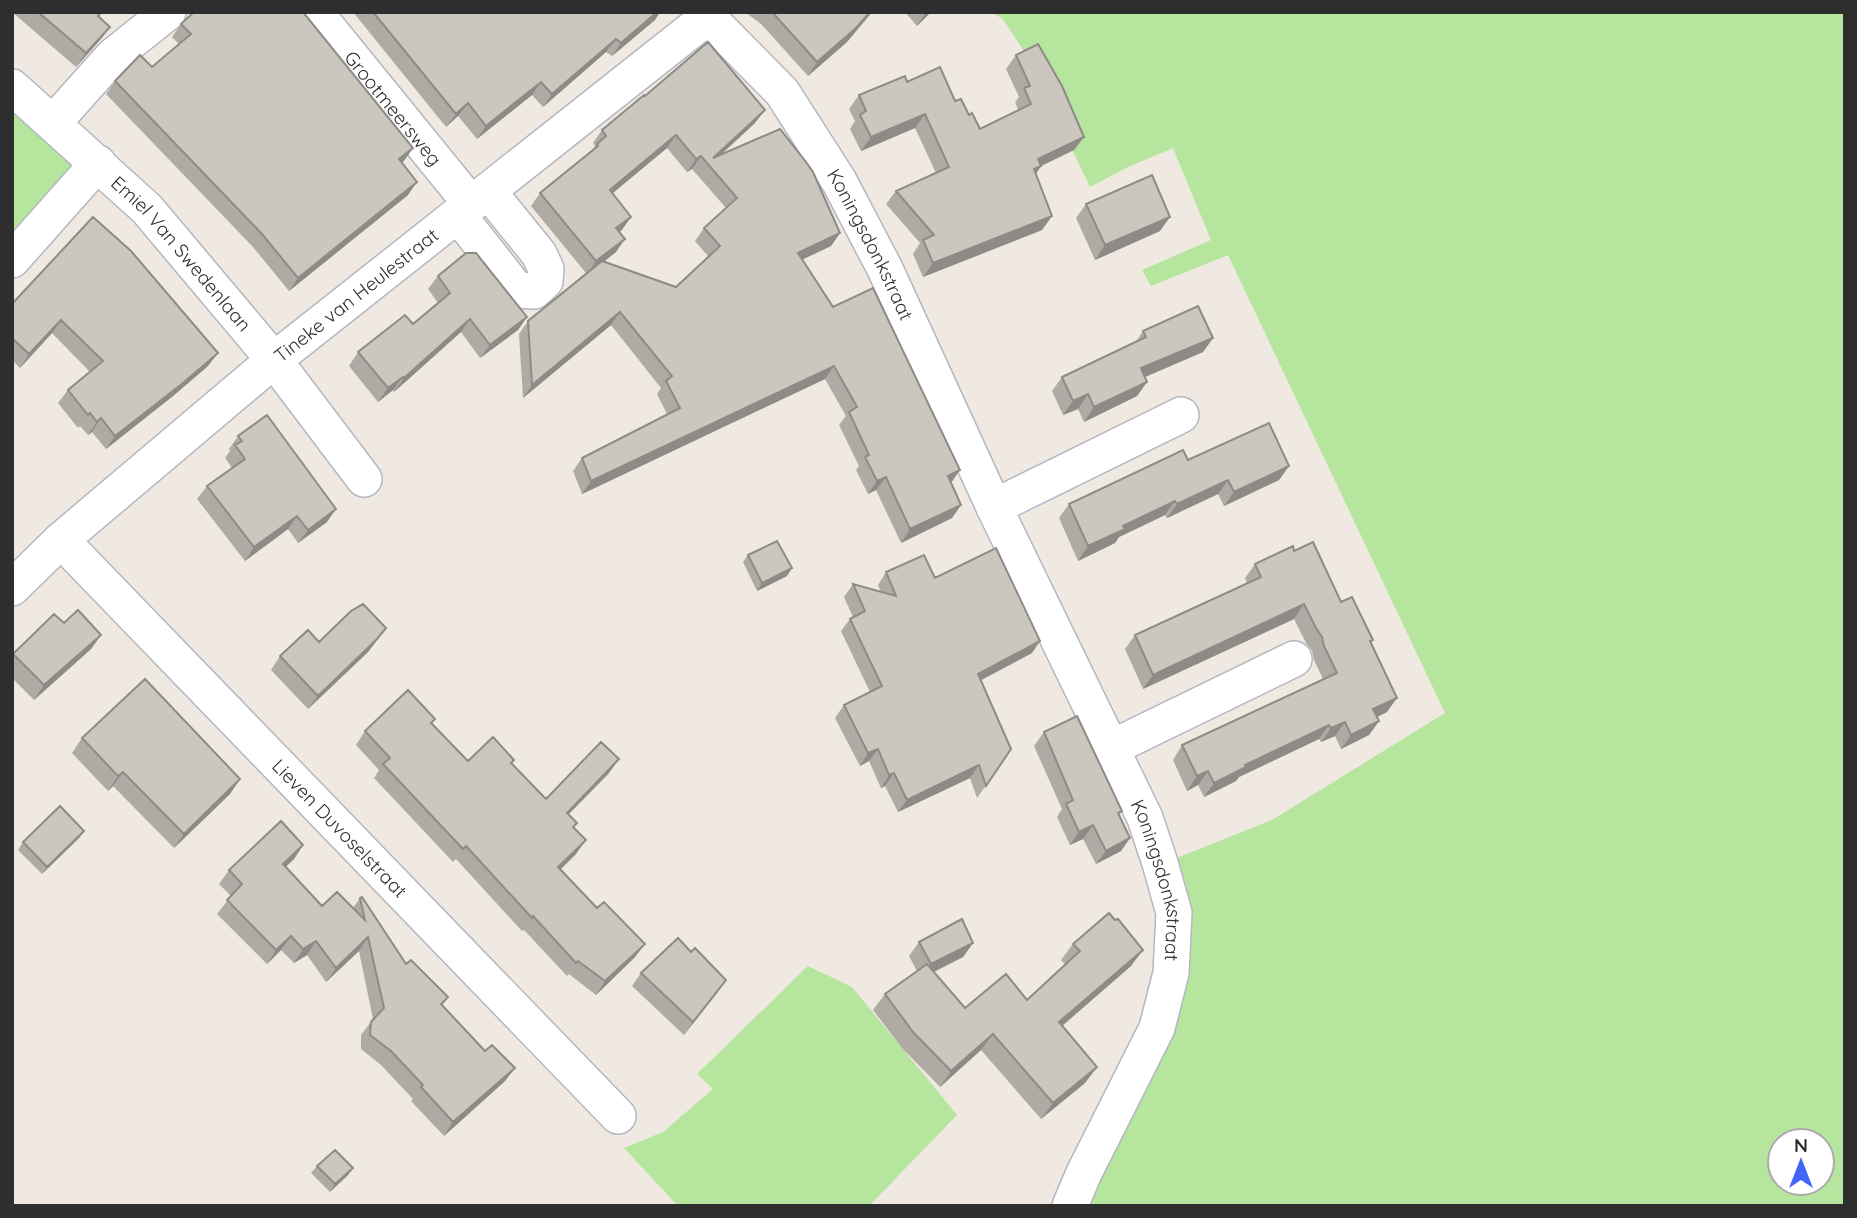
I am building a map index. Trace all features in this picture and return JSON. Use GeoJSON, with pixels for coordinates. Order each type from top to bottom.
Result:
{"type":"FeatureCollection","features":[{"type":"Feature","properties":{"kind":"street"},"geometry":{"type":"LineString","coordinates":[[52,123],[113,56],[167,12]]}},
{"type":"Feature","properties":{"kind":"street","name":"Grootmeersweg"},"geometry":{"type":"LineString","coordinates":[[314,12],[472,204]]}},
{"type":"Feature","properties":{"kind":"street","name":"Tineke van Heulestraat"},"geometry":{"type":"LineString","coordinates":[[12,588],[61,540],[274,360],[706,14]]}},
{"type":"Feature","properties":{"kind":"street","name":"Koningsdonkstraat"},"geometry":{"type":"LineString","coordinates":[[706,14],[782,92],[839,181],[885,269],[994,507],[1144,818],[1160,863],[1174,913],[1171,973],[1157,1028],[1070,1206]]}},
{"type":"Feature","properties":{"kind":"street","name":"Emiel Van Swedenlaan"},"geometry":{"type":"LineString","coordinates":[[12,87],[147,209],[274,360],[364,479]]}},
{"type":"Feature","properties":{"kind":"street","name":"Emiel Van Swedenlaan"},"geometry":{"type":"LineString","coordinates":[[12,260],[98,163]]}},
{"type":"Feature","properties":{"kind":"street"},"geometry":{"type":"LineString","coordinates":[[994,507],[1181,415]]}},
{"type":"Feature","properties":{"kind":"street","name":"Lieven Duvoselstraat"},"geometry":{"type":"LineString","coordinates":[[61,540],[618,1116]]}},
{"type":"Feature","properties":{"kind":"street"},"geometry":{"type":"LineString","coordinates":[[1111,748],[1294,659]]}},
{"type":"Feature","properties":{"kind":"green space"},"geometry":{"type":"Polygon","coordinates":[[[989,12],[1845,12],[1845,1206],[1086,1206],[1170,1034],[1174,859],[1272,820],[1445,713],[1228,255],[1151,286],[1142,270],[1211,240],[1173,148],[1090,187],[1028,57],[1002,18],[989,12]]]}},
{"type":"Feature","properties":{"kind":"green space"},"geometry":{"type":"Polygon","coordinates":[[[12,110],[75,162],[12,240],[12,110]]]}},
{"type":"Feature","properties":{"kind":"green space"},"geometry":{"type":"Polygon","coordinates":[[[808,966],[852,987],[957,1115],[869,1206],[678,1206],[624,1148],[663,1132],[713,1089],[697,1074],[808,966]]]}},
{"type":"Feature","properties":{"kind":"building"},"geometry":{"type":"Polygon","coordinates":[[[38,12],[100,12],[98,16],[110,27],[86,53],[38,12]]]}},
{"type":"Feature","properties":{"kind":"building"},"geometry":{"type":"Polygon","coordinates":[[[194,12],[303,12],[413,148],[399,159],[417,182],[298,278],[262,234],[115,81],[140,55],[152,67],[191,34],[181,24],[194,12]]]}},
{"type":"Feature","properties":{"kind":"building"},"geometry":{"type":"Polygon","coordinates":[[[373,12],[657,12],[621,43],[616,39],[552,94],[541,82],[486,126],[468,103],[456,114],[373,12]]]}},
{"type":"Feature","properties":{"kind":"building"},"geometry":{"type":"Polygon","coordinates":[[[772,12],[870,12],[817,62],[772,12]]]}},
{"type":"Feature","properties":{"kind":"building"},"geometry":{"type":"Polygon","coordinates":[[[708,42],[765,110],[713,158],[780,129],[806,162],[840,233],[798,253],[833,307],[873,288],[960,470],[948,476],[961,505],[910,529],[886,477],[877,481],[865,457],[869,455],[849,412],[857,407],[834,366],[591,481],[582,458],[680,408],[666,381],[672,376],[620,312],[532,385],[528,321],[602,261],[676,287],[720,246],[704,228],[737,198],[701,156],[696,159],[676,135],[610,190],[631,217],[616,228],[625,239],[596,261],[540,193],[598,146],[606,136],[602,130],[708,42]]]}},
{"type":"Feature","properties":{"kind":"building"},"geometry":{"type":"Polygon","coordinates":[[[1038,44],[1062,86],[1084,137],[1038,159],[1041,166],[1034,169],[1052,216],[933,263],[923,240],[934,235],[896,191],[949,167],[925,114],[871,137],[860,115],[866,111],[859,95],[905,76],[907,82],[940,67],[955,101],[961,99],[980,129],[1031,104],[1024,88],[1030,86],[1016,55],[1038,44]]]}},
{"type":"Feature","properties":{"kind":"building"},"geometry":{"type":"Polygon","coordinates":[[[1152,175],[1170,217],[1105,245],[1086,204],[1152,175]]]}},
{"type":"Feature","properties":{"kind":"building"},"geometry":{"type":"Polygon","coordinates":[[[93,217],[131,251],[218,353],[115,436],[101,418],[97,422],[90,413],[88,415],[68,390],[103,361],[61,320],[29,354],[12,338],[12,304],[93,217]]]}},
{"type":"Feature","properties":{"kind":"building"},"geometry":{"type":"Polygon","coordinates":[[[466,253],[476,253],[527,317],[490,345],[470,319],[404,378],[388,388],[358,352],[405,315],[413,324],[450,293],[438,276],[466,253]]]}},
{"type":"Feature","properties":{"kind":"building"},"geometry":{"type":"Polygon","coordinates":[[[1198,306],[1213,338],[1141,368],[1147,382],[1094,407],[1088,394],[1073,401],[1062,377],[1146,337],[1143,331],[1198,306]]]}},
{"type":"Feature","properties":{"kind":"building"},"geometry":{"type":"Polygon","coordinates":[[[267,415],[336,509],[308,530],[297,516],[254,547],[207,486],[245,459],[235,445],[242,441],[238,436],[267,415]]]}},
{"type":"Feature","properties":{"kind":"building"},"geometry":{"type":"Polygon","coordinates":[[[1269,423],[1289,466],[1234,492],[1228,480],[1177,504],[1175,501],[1088,546],[1069,504],[1183,450],[1188,460],[1269,423]]]}},
{"type":"Feature","properties":{"kind":"building"},"geometry":{"type":"Polygon","coordinates":[[[777,541],[792,568],[762,583],[748,555],[777,541]]]}},
{"type":"Feature","properties":{"kind":"building"},"geometry":{"type":"Polygon","coordinates":[[[1313,542],[1341,602],[1352,597],[1397,698],[1373,709],[1379,721],[1351,735],[1345,722],[1331,728],[1329,725],[1245,765],[1246,767],[1214,783],[1208,771],[1197,776],[1182,745],[1337,673],[1322,637],[1304,604],[1153,675],[1135,635],[1261,577],[1255,564],[1293,546],[1294,551],[1313,542]]]}},
{"type":"Feature","properties":{"kind":"building"},"geometry":{"type":"Polygon","coordinates":[[[996,548],[1040,641],[978,674],[1011,749],[986,786],[979,765],[907,800],[894,773],[889,775],[878,749],[868,753],[844,705],[882,686],[850,619],[865,611],[853,584],[896,596],[886,572],[924,555],[935,578],[996,548]]]}},
{"type":"Feature","properties":{"kind":"building"},"geometry":{"type":"Polygon","coordinates":[[[363,604],[386,628],[318,696],[280,656],[308,630],[319,642],[351,611],[363,604]]]}},
{"type":"Feature","properties":{"kind":"building"},"geometry":{"type":"Polygon","coordinates":[[[78,610],[101,635],[44,685],[13,654],[54,614],[64,623],[78,610]]]}},
{"type":"Feature","properties":{"kind":"building"},"geometry":{"type":"Polygon","coordinates":[[[145,679],[240,779],[184,834],[123,772],[118,776],[82,738],[145,679]]]}},
{"type":"Feature","properties":{"kind":"building"},"geometry":{"type":"Polygon","coordinates":[[[408,690],[435,719],[431,723],[468,761],[493,737],[514,760],[511,763],[546,799],[601,742],[619,759],[567,813],[577,823],[573,827],[586,840],[558,867],[597,908],[604,902],[645,944],[605,981],[578,961],[576,963],[466,846],[463,849],[383,764],[390,758],[365,731],[408,690]]]}},
{"type":"Feature","properties":{"kind":"building"},"geometry":{"type":"Polygon","coordinates":[[[1077,716],[1122,811],[1118,813],[1130,838],[1106,851],[1093,825],[1079,832],[1066,804],[1073,800],[1044,732],[1077,716]]]}},
{"type":"Feature","properties":{"kind":"building"},"geometry":{"type":"Polygon","coordinates":[[[60,806],[84,831],[47,867],[23,842],[60,806]]]}},
{"type":"Feature","properties":{"kind":"building"},"geometry":{"type":"Polygon","coordinates":[[[281,821],[303,845],[283,864],[322,906],[337,892],[365,920],[360,898],[362,897],[406,964],[411,960],[448,997],[441,1004],[485,1051],[492,1045],[515,1068],[453,1122],[391,1051],[370,1035],[371,1022],[384,1008],[368,937],[336,968],[316,941],[303,949],[291,936],[276,950],[227,900],[242,884],[229,870],[281,821]]]}},
{"type":"Feature","properties":{"kind":"building"},"geometry":{"type":"Polygon","coordinates":[[[1109,913],[1115,920],[1118,919],[1143,950],[1059,1022],[1097,1067],[1053,1103],[993,1034],[951,1071],[913,1032],[885,994],[927,964],[965,1008],[1006,974],[1027,1000],[1080,951],[1073,944],[1109,913]]]}},
{"type":"Feature","properties":{"kind":"building"},"geometry":{"type":"Polygon","coordinates":[[[962,919],[973,943],[931,964],[919,942],[962,919]]]}},
{"type":"Feature","properties":{"kind":"building"},"geometry":{"type":"Polygon","coordinates":[[[678,938],[691,952],[695,948],[726,980],[693,1022],[641,973],[678,938]]]}},
{"type":"Feature","properties":{"kind":"building"},"geometry":{"type":"Polygon","coordinates":[[[335,1150],[353,1168],[335,1184],[317,1166],[335,1150]]]}}]}
